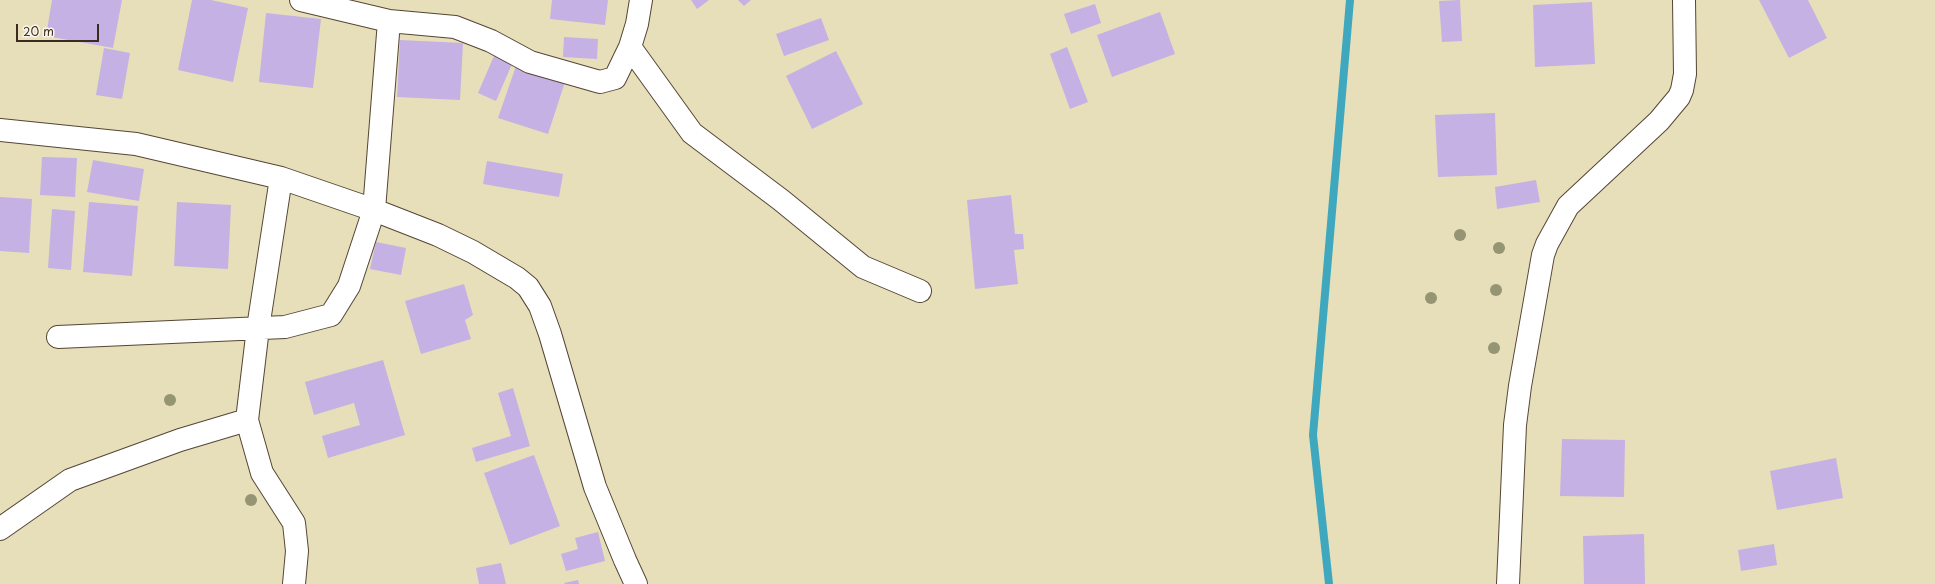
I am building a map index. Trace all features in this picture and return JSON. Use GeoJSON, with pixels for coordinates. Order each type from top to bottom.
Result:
{"type":"FeatureCollection","features":[{"type":"Feature","properties":{"kind":"street"},"geometry":{"type":"LineString","coordinates":[[301,0],[389,21],[454,27],[491,41],[530,62],[600,82],[615,78],[630,47],[637,24],[641,0]]}},
{"type":"Feature","properties":{"kind":"street"},"geometry":{"type":"LineString","coordinates":[[1508,584],[1515,425],[1520,386],[1543,255],[1550,237],[1568,206],[1659,121],[1682,90],[1685,74],[1684,0]]}},
{"type":"Feature","properties":{"kind":"street"},"geometry":{"type":"LineString","coordinates":[[58,337],[285,327],[331,315],[349,286],[374,210],[389,21]]}},
{"type":"Feature","properties":{"kind":"street"},"geometry":{"type":"LineString","coordinates":[[630,47],[692,133],[781,200],[863,267],[920,291]]}},
{"type":"Feature","properties":{"kind":"street"},"geometry":{"type":"LineString","coordinates":[[0,130],[136,144],[281,178],[374,210],[438,235],[473,252],[528,287],[540,306],[550,334],[595,487],[636,584]]}},
{"type":"Feature","properties":{"kind":"street"},"geometry":{"type":"LineString","coordinates":[[281,178],[258,328],[248,420],[262,473],[294,522],[297,551],[294,584]]}},
{"type":"Feature","properties":{"kind":"street"},"geometry":{"type":"LineString","coordinates":[[0,529],[70,480],[180,440],[248,420]]}},
{"type":"Feature","properties":{"kind":"building"},"geometry":{"type":"Polygon","coordinates":[[[52,0],[122,0],[113,48],[46,36],[52,0]]]}},
{"type":"Feature","properties":{"kind":"building"},"geometry":{"type":"Polygon","coordinates":[[[192,0],[211,0],[248,8],[233,82],[178,70],[192,0]]]}},
{"type":"Feature","properties":{"kind":"building"},"geometry":{"type":"Polygon","coordinates":[[[552,0],[608,0],[605,25],[550,19],[552,0]]]}},
{"type":"Feature","properties":{"kind":"building"},"geometry":{"type":"Polygon","coordinates":[[[691,0],[709,0],[697,9],[691,0]]]}},
{"type":"Feature","properties":{"kind":"building"},"geometry":{"type":"Polygon","coordinates":[[[738,0],[751,0],[744,6],[738,0]]]}},
{"type":"Feature","properties":{"kind":"building"},"geometry":{"type":"Polygon","coordinates":[[[1460,0],[1462,41],[1442,42],[1439,1],[1460,0]]]}},
{"type":"Feature","properties":{"kind":"building"},"geometry":{"type":"Polygon","coordinates":[[[1759,0],[1808,0],[1827,38],[1789,58],[1759,0]]]}},
{"type":"Feature","properties":{"kind":"building"},"geometry":{"type":"Polygon","coordinates":[[[1592,2],[1595,64],[1535,67],[1533,5],[1592,2]]]}},
{"type":"Feature","properties":{"kind":"building"},"geometry":{"type":"Polygon","coordinates":[[[1095,4],[1101,23],[1071,34],[1064,14],[1095,4]]]}},
{"type":"Feature","properties":{"kind":"building"},"geometry":{"type":"Polygon","coordinates":[[[1160,12],[1175,54],[1112,77],[1097,35],[1160,12]]]}},
{"type":"Feature","properties":{"kind":"building"},"geometry":{"type":"Polygon","coordinates":[[[266,13],[321,19],[313,88],[259,82],[266,13]]]}},
{"type":"Feature","properties":{"kind":"building"},"geometry":{"type":"Polygon","coordinates":[[[821,18],[829,40],[784,56],[776,34],[821,18]]]}},
{"type":"Feature","properties":{"kind":"building"},"geometry":{"type":"Polygon","coordinates":[[[564,37],[598,39],[597,59],[563,57],[564,37]]]}},
{"type":"Feature","properties":{"kind":"building"},"geometry":{"type":"Polygon","coordinates":[[[400,40],[463,43],[460,100],[397,97],[400,40]]]}},
{"type":"Feature","properties":{"kind":"building"},"geometry":{"type":"Polygon","coordinates":[[[1067,47],[1088,102],[1070,109],[1050,54],[1067,47]]]}},
{"type":"Feature","properties":{"kind":"building"},"geometry":{"type":"Polygon","coordinates":[[[104,48],[130,53],[122,99],[96,95],[104,48]]]}},
{"type":"Feature","properties":{"kind":"building"},"geometry":{"type":"Polygon","coordinates":[[[836,51],[863,104],[812,129],[786,76],[836,51]]]}},
{"type":"Feature","properties":{"kind":"building"},"geometry":{"type":"Polygon","coordinates":[[[494,56],[512,64],[496,101],[478,93],[494,56]]]}},
{"type":"Feature","properties":{"kind":"building"},"geometry":{"type":"Polygon","coordinates":[[[516,66],[565,82],[548,134],[498,118],[516,66]]]}},
{"type":"Feature","properties":{"kind":"building"},"geometry":{"type":"Polygon","coordinates":[[[1495,113],[1497,175],[1438,177],[1435,115],[1495,113]]]}},
{"type":"Feature","properties":{"kind":"building"},"geometry":{"type":"Polygon","coordinates":[[[42,157],[77,158],[75,197],[40,195],[42,157]]]}},
{"type":"Feature","properties":{"kind":"building"},"geometry":{"type":"Polygon","coordinates":[[[93,160],[144,169],[139,201],[87,192],[93,160]]]}},
{"type":"Feature","properties":{"kind":"building"},"geometry":{"type":"Polygon","coordinates":[[[487,161],[563,174],[559,197],[483,184],[487,161]]]}},
{"type":"Feature","properties":{"kind":"building"},"geometry":{"type":"Polygon","coordinates":[[[1536,180],[1540,202],[1497,209],[1495,187],[1536,180]]]}},
{"type":"Feature","properties":{"kind":"building"},"geometry":{"type":"Polygon","coordinates":[[[1011,195],[1015,234],[1023,234],[1024,249],[1014,250],[1018,284],[975,289],[967,200],[1011,195]]]}},
{"type":"Feature","properties":{"kind":"building"},"geometry":{"type":"Polygon","coordinates":[[[0,197],[32,199],[29,253],[0,251],[0,197]]]}},
{"type":"Feature","properties":{"kind":"building"},"geometry":{"type":"Polygon","coordinates":[[[89,202],[138,206],[132,276],[83,272],[89,202]]]}},
{"type":"Feature","properties":{"kind":"building"},"geometry":{"type":"Polygon","coordinates":[[[177,202],[231,205],[228,269],[174,266],[177,202]]]}},
{"type":"Feature","properties":{"kind":"building"},"geometry":{"type":"Polygon","coordinates":[[[52,209],[75,211],[71,270],[48,268],[52,209]]]}},
{"type":"Feature","properties":{"kind":"building"},"geometry":{"type":"Polygon","coordinates":[[[376,242],[406,248],[401,275],[370,269],[376,242]]]}},
{"type":"Feature","properties":{"kind":"building"},"geometry":{"type":"Polygon","coordinates":[[[464,284],[473,315],[465,320],[471,339],[421,354],[405,301],[464,284]]]}},
{"type":"Feature","properties":{"kind":"building"},"geometry":{"type":"Polygon","coordinates":[[[383,360],[405,435],[328,458],[322,436],[360,425],[354,403],[314,415],[305,382],[383,360]]]}},
{"type":"Feature","properties":{"kind":"building"},"geometry":{"type":"Polygon","coordinates":[[[513,388],[530,446],[476,462],[472,448],[511,436],[498,393],[513,388]]]}},
{"type":"Feature","properties":{"kind":"building"},"geometry":{"type":"Polygon","coordinates":[[[1562,439],[1625,440],[1624,497],[1560,496],[1562,439]]]}},
{"type":"Feature","properties":{"kind":"building"},"geometry":{"type":"Polygon","coordinates":[[[534,455],[560,526],[510,545],[484,473],[534,455]]]}},
{"type":"Feature","properties":{"kind":"building"},"geometry":{"type":"Polygon","coordinates":[[[1836,458],[1843,498],[1777,510],[1770,471],[1836,458]]]}},
{"type":"Feature","properties":{"kind":"building"},"geometry":{"type":"Polygon","coordinates":[[[598,532],[605,561],[566,571],[561,554],[578,549],[575,538],[598,532]]]}},
{"type":"Feature","properties":{"kind":"building"},"geometry":{"type":"Polygon","coordinates":[[[1644,534],[1645,584],[1584,584],[1583,536],[1644,534]]]}},
{"type":"Feature","properties":{"kind":"building"},"geometry":{"type":"Polygon","coordinates":[[[1774,544],[1777,565],[1741,571],[1738,550],[1774,544]]]}},
{"type":"Feature","properties":{"kind":"building"},"geometry":{"type":"Polygon","coordinates":[[[501,563],[506,584],[479,584],[476,568],[501,563]]]}},
{"type":"Feature","properties":{"kind":"building"},"geometry":{"type":"Polygon","coordinates":[[[578,580],[579,584],[564,583],[578,580]]]}},
{"type":"Feature","properties":{"kind":"waterway"},"geometry":{"type":"LineString","coordinates":[[1329,584],[1313,435],[1350,0]]}}]}
